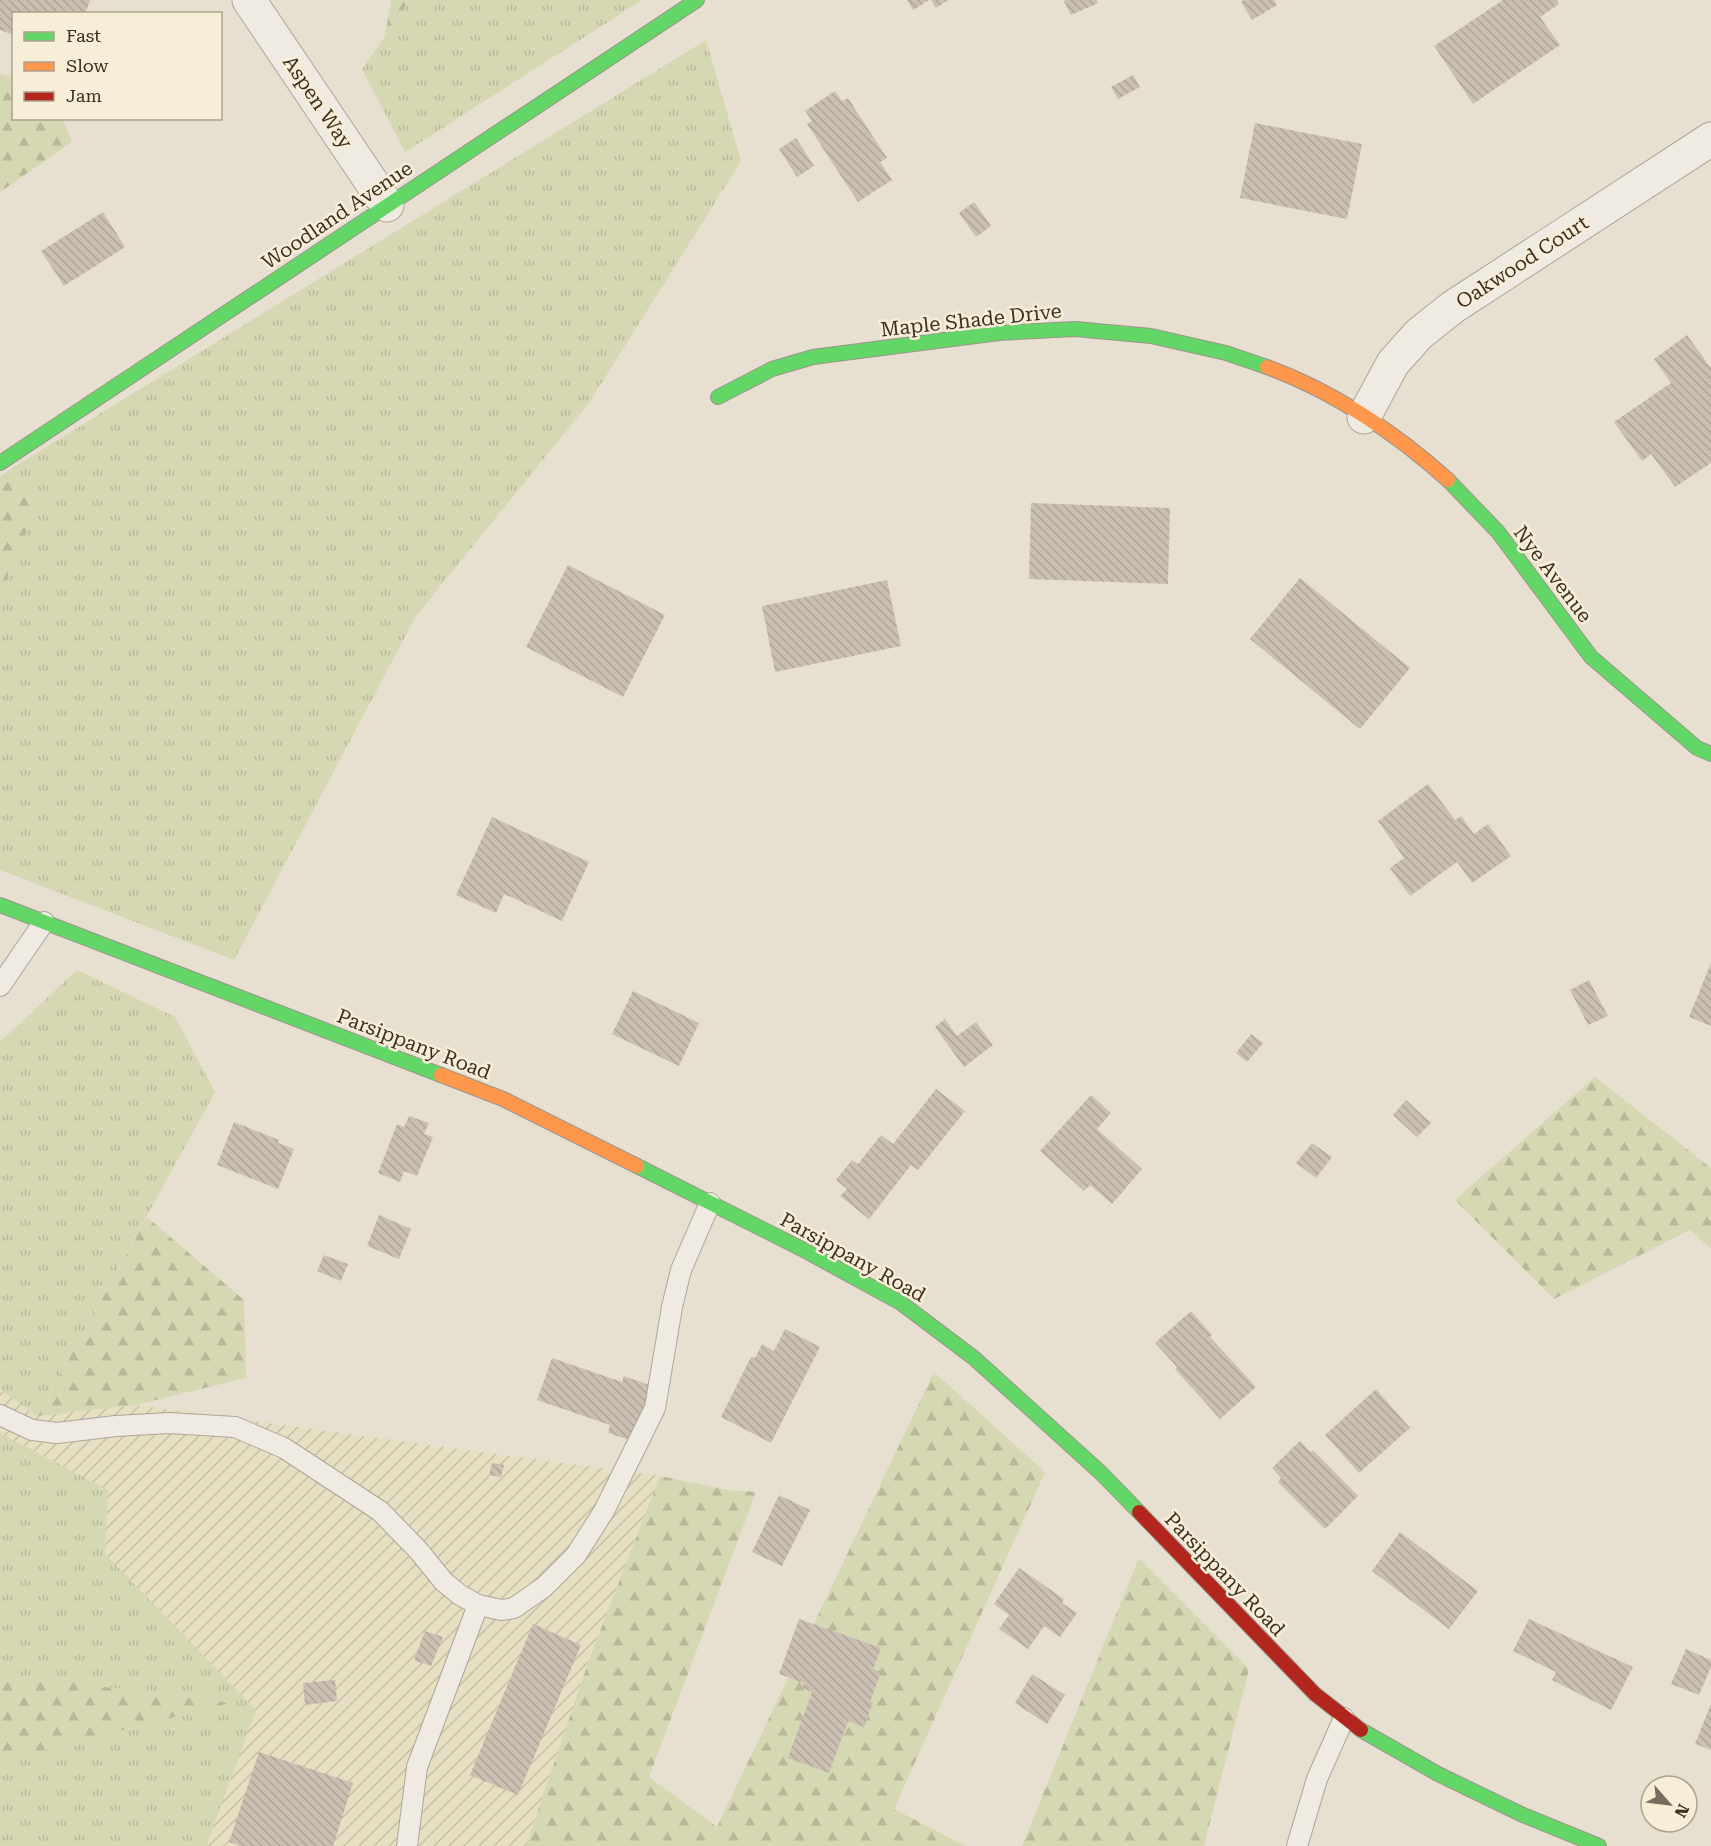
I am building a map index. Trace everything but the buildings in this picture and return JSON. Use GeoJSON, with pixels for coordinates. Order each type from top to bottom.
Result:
{"type":"FeatureCollection","features":[{"type":"Feature","properties":{"kind":"street","name":"Aspen Way"},"geometry":{"type":"LineString","coordinates":[[249,0],[387,205]]}},
{"type":"Feature","properties":{"kind":"street","name":"Woodland Avenue"},"geometry":{"type":"LineString","coordinates":[[0,463],[697,0]]}},
{"type":"Feature","properties":{"kind":"street","name":"Oakwood Court"},"geometry":{"type":"LineString","coordinates":[[1364,417],[1393,363],[1419,334],[1453,307],[1711,139]]}},
{"type":"Feature","properties":{"kind":"street","name":"Maple Shade Drive"},"geometry":{"type":"LineString","coordinates":[[718,397],[772,369],[813,357],[999,333],[1076,329],[1151,336],[1226,353],[1283,373],[1338,400],[1364,417]]}},
{"type":"Feature","properties":{"kind":"street","name":"Nye Avenue"},"geometry":{"type":"LineString","coordinates":[[1364,417],[1401,441],[1447,479],[1491,525],[1591,657],[1697,748],[1711,754]]}},
{"type":"Feature","properties":{"kind":"street","name":"Parsippany Road"},"geometry":{"type":"LineString","coordinates":[[0,905],[503,1100],[802,1249],[901,1303],[974,1358],[1101,1473],[1316,1694],[1344,1718],[1357,1728],[1438,1774],[1523,1815],[1599,1846]]}},
{"type":"Feature","properties":{"kind":"lane"},"geometry":{"type":"LineString","coordinates":[[0,986],[44,922]]}},
{"type":"Feature","properties":{"kind":"lane"},"geometry":{"type":"LineString","coordinates":[[0,1415],[32,1430],[57,1433],[169,1423],[235,1427],[284,1448],[380,1511],[418,1550],[444,1582],[460,1595],[478,1605],[502,1610],[514,1608],[544,1587],[576,1555],[604,1510],[655,1408],[672,1307],[681,1269],[710,1203]]}},
{"type":"Feature","properties":{"kind":"lane"},"geometry":{"type":"LineString","coordinates":[[407,1846],[417,1767],[478,1605]]}},
{"type":"Feature","properties":{"kind":"lane"},"geometry":{"type":"LineString","coordinates":[[1297,1846],[1317,1779],[1344,1718]]}},
{"type":"Feature","properties":{"kind":"shaded area"},"geometry":{"type":"Polygon","coordinates":[[[0,1389],[37,1416],[135,1405],[660,1476],[590,1657],[526,1846],[0,1846],[0,1761],[228,1703],[5,1674],[0,1676],[0,1389]]]}},
{"type":"Feature","properties":{"kind":"green space"},"geometry":{"type":"Polygon","coordinates":[[[391,0],[410,0],[385,36],[391,0]]]}},
{"type":"Feature","properties":{"kind":"green space"},"geometry":{"type":"Polygon","coordinates":[[[410,0],[642,0],[405,152],[362,69],[410,0]]]}},
{"type":"Feature","properties":{"kind":"green space"},"geometry":{"type":"Polygon","coordinates":[[[706,40],[741,161],[589,403],[416,616],[234,960],[0,870],[0,594],[39,502],[9,470],[706,40]]]}},
{"type":"Feature","properties":{"kind":"green space"},"geometry":{"type":"Polygon","coordinates":[[[0,74],[12,77],[12,120],[63,120],[72,142],[0,192],[0,74]]]}},
{"type":"Feature","properties":{"kind":"green space"},"geometry":{"type":"Polygon","coordinates":[[[9,470],[39,502],[0,594],[0,477],[9,470]]]}},
{"type":"Feature","properties":{"kind":"green space"},"geometry":{"type":"Polygon","coordinates":[[[77,970],[175,1017],[215,1092],[37,1416],[0,1389],[0,1042],[77,970]]]}},
{"type":"Feature","properties":{"kind":"green space"},"geometry":{"type":"Polygon","coordinates":[[[1595,1077],[1711,1168],[1711,1249],[1690,1230],[1554,1299],[1455,1200],[1595,1077]]]}},
{"type":"Feature","properties":{"kind":"green space"},"geometry":{"type":"Polygon","coordinates":[[[147,1217],[244,1300],[246,1378],[135,1405],[37,1416],[147,1217]]]}},
{"type":"Feature","properties":{"kind":"green space"},"geometry":{"type":"Polygon","coordinates":[[[934,1372],[1045,1472],[894,1809],[965,1846],[526,1846],[590,1657],[660,1476],[728,1490],[756,1492],[649,1777],[717,1827],[934,1372]]]}},
{"type":"Feature","properties":{"kind":"green space"},"geometry":{"type":"Polygon","coordinates":[[[0,1433],[108,1490],[105,1554],[256,1710],[208,1841],[209,1846],[0,1846],[0,1761],[228,1703],[5,1674],[0,1676],[0,1433]]]}},
{"type":"Feature","properties":{"kind":"green space"},"geometry":{"type":"Polygon","coordinates":[[[1139,1558],[1249,1669],[1204,1846],[1022,1846],[1139,1558]]]}},
{"type":"Feature","properties":{"kind":"green space"},"geometry":{"type":"Polygon","coordinates":[[[4,1674],[230,1703],[0,1761],[0,1676],[4,1674]]]}},
{"type":"Feature","properties":{"kind":"traffic: fast"},"geometry":{"type":"LineString","coordinates":[[0,463],[697,0]]}},
{"type":"Feature","properties":{"kind":"traffic: fast"},"geometry":{"type":"LineString","coordinates":[[718,397],[772,369],[813,357],[999,333],[1075,329],[1151,336],[1226,353],[1267,367]]}},
{"type":"Feature","properties":{"kind":"traffic: fast"},"geometry":{"type":"LineString","coordinates":[[1448,480],[1498,532],[1591,657],[1697,748],[1711,754]]}},
{"type":"Feature","properties":{"kind":"traffic: fast"},"geometry":{"type":"LineString","coordinates":[[0,905],[441,1075]]}},
{"type":"Feature","properties":{"kind":"traffic: fast"},"geometry":{"type":"LineString","coordinates":[[637,1166],[802,1249],[901,1303],[974,1358],[1101,1473],[1139,1512]]}},
{"type":"Feature","properties":{"kind":"traffic: fast"},"geometry":{"type":"LineString","coordinates":[[1361,1730],[1438,1774],[1523,1815],[1599,1846]]}},
{"type":"Feature","properties":{"kind":"traffic: slow"},"geometry":{"type":"LineString","coordinates":[[1267,367],[1316,388],[1363,415],[1407,446],[1448,480]]}},
{"type":"Feature","properties":{"kind":"traffic: slow"},"geometry":{"type":"LineString","coordinates":[[441,1075],[503,1099],[637,1166]]}},
{"type":"Feature","properties":{"kind":"traffic: jam"},"geometry":{"type":"LineString","coordinates":[[1139,1512],[1315,1694],[1361,1730]]}}]}
